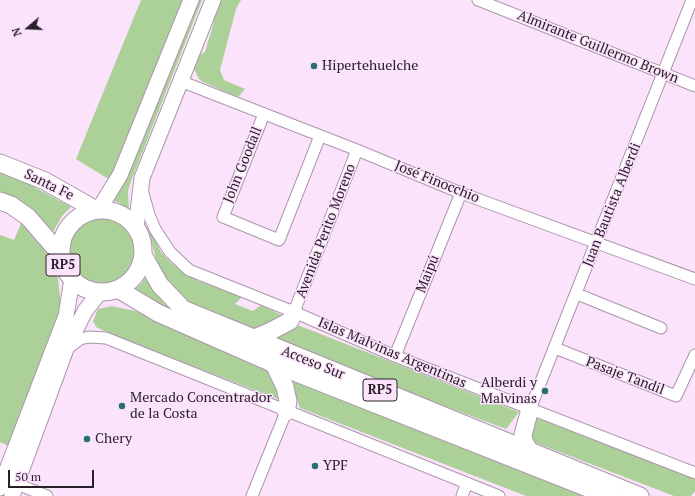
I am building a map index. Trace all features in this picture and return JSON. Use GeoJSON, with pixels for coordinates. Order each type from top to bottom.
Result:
{"type":"FeatureCollection","features":[{"type":"Feature","properties":{"kind":"main road"},"geometry":{"type":"LineString","coordinates":[[136,228],[128,219],[119,213],[98,209],[120,175],[191,0]]}},
{"type":"Feature","properties":{"kind":"main road"},"geometry":{"type":"LineString","coordinates":[[136,228],[142,178],[213,0]]}},
{"type":"Feature","properties":{"kind":"main road","name":"Santa Fe"},"geometry":{"type":"LineString","coordinates":[[0,163],[46,181],[98,209]]}},
{"type":"Feature","properties":{"kind":"main road","name":"RP5"},"geometry":{"type":"LineString","coordinates":[[0,201],[11,205],[28,217],[61,255]]}},
{"type":"Feature","properties":{"kind":"main road","name":"RP5"},"geometry":{"type":"LineString","coordinates":[[98,209],[84,213],[70,226],[61,242],[63,264],[72,279],[80,286],[100,292],[118,288],[127,283],[135,275],[140,266],[142,255],[140,236],[136,228]]}},
{"type":"Feature","properties":{"kind":"main road","name":"Acceso Sur"},"geometry":{"type":"LineString","coordinates":[[142,255],[160,284],[183,309],[252,339],[640,496]]}},
{"type":"Feature","properties":{"kind":"main road"},"geometry":{"type":"LineString","coordinates":[[0,488],[66,316],[72,279]]}},
{"type":"Feature","properties":{"kind":"main road","name":"Acceso Sur"},"geometry":{"type":"LineString","coordinates":[[118,288],[158,313],[274,364],[608,496]]}},
{"type":"Feature","properties":{"kind":"main road"},"geometry":{"type":"LineString","coordinates":[[15,490],[66,350],[85,311],[100,292]]}},
{"type":"Feature","properties":{"kind":"main road"},"geometry":{"type":"LineString","coordinates":[[252,339],[290,321],[294,312]]}},
{"type":"Feature","properties":{"kind":"main road"},"geometry":{"type":"LineString","coordinates":[[274,364],[285,387],[288,401],[286,412]]}},
{"type":"Feature","properties":{"kind":"main road"},"geometry":{"type":"LineString","coordinates":[[530,409],[522,434],[530,452]]}},
{"type":"Feature","properties":{"kind":"street","name":"Almirante Guillermo Brown"},"geometry":{"type":"LineString","coordinates":[[478,0],[695,86]]}},
{"type":"Feature","properties":{"kind":"street","name":"Juan Bautista Alberdi"},"geometry":{"type":"LineString","coordinates":[[530,409],[577,294],[692,0]]}},
{"type":"Feature","properties":{"kind":"street","name":"José Finocchio"},"geometry":{"type":"LineString","coordinates":[[180,81],[357,150],[461,193],[694,276]]}},
{"type":"Feature","properties":{"kind":"street","name":"John Goodall"},"geometry":{"type":"LineString","coordinates":[[264,114],[223,217],[279,240],[320,136]]}},
{"type":"Feature","properties":{"kind":"street","name":"Avenida Perito Moreno"},"geometry":{"type":"LineString","coordinates":[[294,312],[357,150]]}},
{"type":"Feature","properties":{"kind":"street","name":"Islas Malvinas Argentinas"},"geometry":{"type":"LineString","coordinates":[[142,178],[142,190],[148,215],[155,229],[170,252],[189,270],[294,312],[396,356],[695,473]]}},
{"type":"Feature","properties":{"kind":"street","name":"Maipú"},"geometry":{"type":"LineString","coordinates":[[396,356],[461,193]]}},
{"type":"Feature","properties":{"kind":"street"},"geometry":{"type":"LineString","coordinates":[[577,294],[661,328]]}},
{"type":"Feature","properties":{"kind":"street"},"geometry":{"type":"LineString","coordinates":[[66,350],[80,339],[89,336],[106,338],[286,412],[499,496]]}},
{"type":"Feature","properties":{"kind":"street","name":"Pasaje Tandil"},"geometry":{"type":"LineString","coordinates":[[554,348],[676,396],[695,355]]}},
{"type":"Feature","properties":{"kind":"street"},"geometry":{"type":"LineString","coordinates":[[252,496],[286,412]]}},
{"type":"Feature","properties":{"kind":"street"},"geometry":{"type":"LineString","coordinates":[[462,496],[467,483]]}},
{"type":"Feature","properties":{"kind":"street"},"geometry":{"type":"LineString","coordinates":[[15,490],[47,496]]}},
{"type":"Feature","properties":{"kind":"green space"},"geometry":{"type":"Polygon","coordinates":[[[141,0],[185,0],[110,180],[76,159],[141,0]]]}},
{"type":"Feature","properties":{"kind":"green space"},"geometry":{"type":"Polygon","coordinates":[[[197,0],[202,0],[131,181],[128,191],[129,211],[120,203],[112,200],[197,0]]]}},
{"type":"Feature","properties":{"kind":"green space"},"geometry":{"type":"Polygon","coordinates":[[[219,0],[241,0],[236,9],[220,70],[224,80],[245,89],[238,97],[203,82],[199,79],[194,69],[196,57],[205,52],[214,22],[211,18],[219,0]]]}},
{"type":"Feature","properties":{"kind":"green space"},"geometry":{"type":"Polygon","coordinates":[[[0,171],[18,178],[71,207],[62,216],[52,234],[0,193],[0,171]]]}},
{"type":"Feature","properties":{"kind":"green space"},"geometry":{"type":"Polygon","coordinates":[[[101,218],[114,220],[129,233],[132,238],[134,251],[132,264],[119,279],[114,282],[101,284],[88,282],[73,269],[70,264],[68,251],[70,238],[83,223],[88,220],[101,218]]]}},
{"type":"Feature","properties":{"kind":"green space"},"geometry":{"type":"Polygon","coordinates":[[[22,221],[45,248],[49,256],[58,279],[61,305],[60,320],[9,446],[0,442],[0,235],[14,240],[22,221]]]}},
{"type":"Feature","properties":{"kind":"green space"},"geometry":{"type":"Polygon","coordinates":[[[151,231],[161,252],[171,263],[198,281],[242,297],[235,304],[253,311],[261,305],[285,317],[252,332],[185,302],[166,280],[156,259],[149,232],[151,231]]]}},
{"type":"Feature","properties":{"kind":"green space"},"geometry":{"type":"Polygon","coordinates":[[[147,275],[183,315],[133,291],[141,284],[147,275]]]}},
{"type":"Feature","properties":{"kind":"green space"},"geometry":{"type":"Polygon","coordinates":[[[112,306],[135,311],[272,369],[283,401],[112,335],[96,327],[93,321],[98,309],[112,306]]]}},
{"type":"Feature","properties":{"kind":"green space"},"geometry":{"type":"Polygon","coordinates":[[[295,324],[519,412],[506,429],[271,341],[295,324]]]}},
{"type":"Feature","properties":{"kind":"green space"},"geometry":{"type":"Polygon","coordinates":[[[289,375],[593,496],[526,496],[300,408],[289,375]]]}},
{"type":"Feature","properties":{"kind":"green space"},"geometry":{"type":"Polygon","coordinates":[[[536,418],[695,478],[695,491],[691,496],[674,496],[531,441],[531,425],[536,418]]]}},
{"type":"Feature","properties":{"kind":"place","name":"Hipertehuelche"},"geometry":{"type":"Point","coordinates":[314,66]}},
{"type":"Feature","properties":{"kind":"place","name":"Alberdi y Malvinas"},"geometry":{"type":"Point","coordinates":[545,391]}},
{"type":"Feature","properties":{"kind":"place","name":"Mercado Concentrador de la Costa"},"geometry":{"type":"Point","coordinates":[122,406]}},
{"type":"Feature","properties":{"kind":"place","name":"Chery"},"geometry":{"type":"Point","coordinates":[87,439]}},
{"type":"Feature","properties":{"kind":"place","name":"YPF"},"geometry":{"type":"Point","coordinates":[315,466]}}]}
